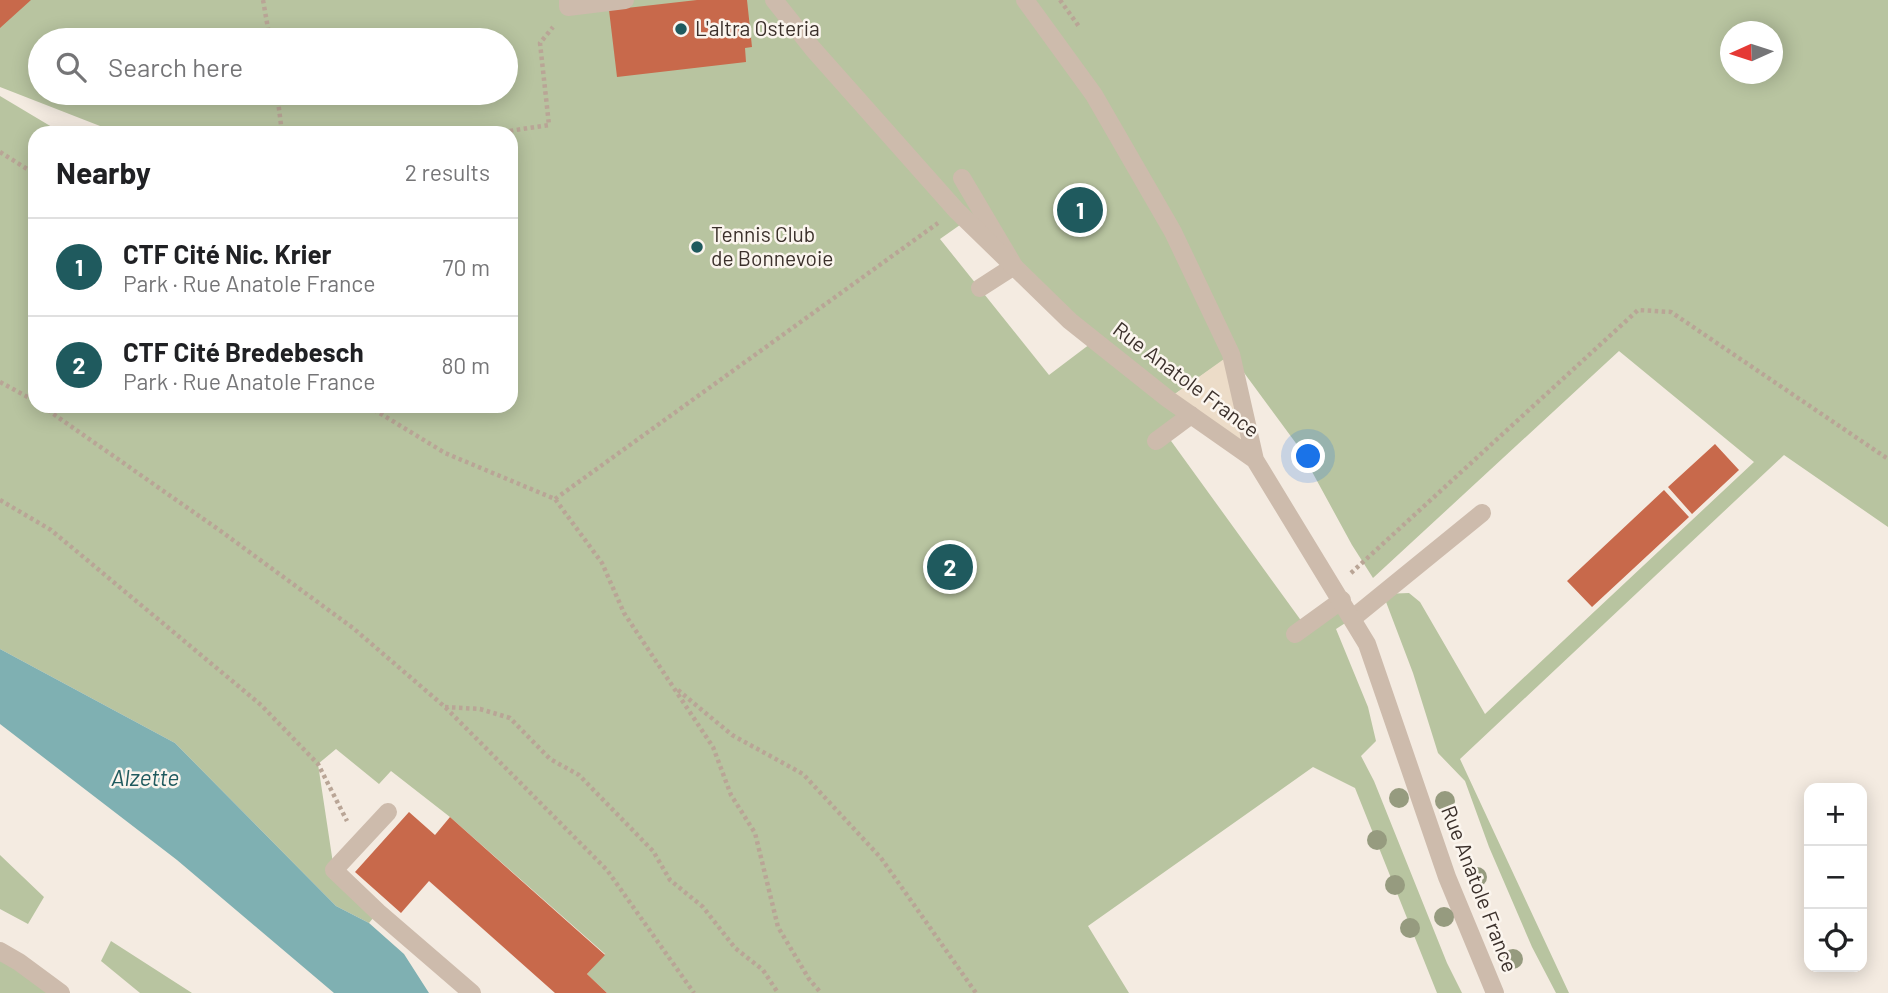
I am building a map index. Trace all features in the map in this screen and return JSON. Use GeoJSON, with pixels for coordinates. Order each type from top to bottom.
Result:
{"type":"FeatureCollection","features":[{"type":"Feature","properties":{"kind":"street"},"geometry":{"type":"LineString","coordinates":[[568,3],[625,0]]}},
{"type":"Feature","properties":{"kind":"street","name":"Rue Anatole France"},"geometry":{"type":"LineString","coordinates":[[774,0],[813,49],[956,210],[1070,321],[1191,415],[1255,460],[1367,644],[1447,877],[1495,993]]}},
{"type":"Feature","properties":{"kind":"street"},"geometry":{"type":"LineString","coordinates":[[1025,0],[1094,95],[1174,232],[1231,354],[1255,460]]}},
{"type":"Feature","properties":{"kind":"street"},"geometry":{"type":"LineString","coordinates":[[962,178],[1014,266],[980,288]]}},
{"type":"Feature","properties":{"kind":"street"},"geometry":{"type":"LineString","coordinates":[[1156,441],[1191,415]]}},
{"type":"Feature","properties":{"kind":"street"},"geometry":{"type":"LineString","coordinates":[[1353,618],[1482,513]]}},
{"type":"Feature","properties":{"kind":"street"},"geometry":{"type":"LineString","coordinates":[[1295,634],[1338,594]]}},
{"type":"Feature","properties":{"kind":"street"},"geometry":{"type":"LineString","coordinates":[[388,812],[334,870],[472,993]]}},
{"type":"Feature","properties":{"kind":"street"},"geometry":{"type":"LineString","coordinates":[[0,951],[61,993]]}},
{"type":"Feature","properties":{"kind":"path"},"geometry":{"type":"LineString","coordinates":[[263,0],[268,28]]}},
{"type":"Feature","properties":{"kind":"path"},"geometry":{"type":"LineString","coordinates":[[518,130],[549,125],[540,43],[568,3]]}},
{"type":"Feature","properties":{"kind":"path"},"geometry":{"type":"LineString","coordinates":[[278,105],[281,126]]}},
{"type":"Feature","properties":{"kind":"path"},"geometry":{"type":"LineString","coordinates":[[0,152],[28,170]]}},
{"type":"Feature","properties":{"kind":"path"},"geometry":{"type":"LineString","coordinates":[[555,499],[956,210]]}},
{"type":"Feature","properties":{"kind":"path"},"geometry":{"type":"LineString","coordinates":[[1338,594],[1638,310],[1671,312],[1888,459]]}},
{"type":"Feature","properties":{"kind":"path"},"geometry":{"type":"LineString","coordinates":[[0,382],[28,397]]}},
{"type":"Feature","properties":{"kind":"path"},"geometry":{"type":"LineString","coordinates":[[52,413],[353,628],[445,707],[607,870],[694,993]]}},
{"type":"Feature","properties":{"kind":"path"},"geometry":{"type":"LineString","coordinates":[[379,413],[445,453],[555,499],[603,563],[624,613],[713,747],[731,794],[755,833],[778,927],[809,979],[821,993]]}},
{"type":"Feature","properties":{"kind":"path"},"geometry":{"type":"LineString","coordinates":[[0,500],[51,530],[261,705],[318,764],[359,844]]}},
{"type":"Feature","properties":{"kind":"path"},"geometry":{"type":"LineString","coordinates":[[672,685],[732,735],[803,774],[881,858],[976,993]]}},
{"type":"Feature","properties":{"kind":"path"},"geometry":{"type":"LineString","coordinates":[[445,707],[480,709],[510,718],[550,759],[579,775],[653,850],[670,880],[704,907],[735,948],[763,970],[778,993]]}},
{"type":"Feature","properties":{"kind":"green space"},"geometry":{"type":"Polygon","coordinates":[[[0,0],[1888,0],[1888,527],[1784,455],[1460,759],[1569,993],[1556,993],[1532,947],[1489,847],[1465,781],[1438,753],[1413,673],[1383,594],[1409,593],[1420,602],[1485,714],[1754,462],[1619,351],[1373,578],[1298,446],[1231,355],[1169,398],[1191,415],[1166,434],[1305,626],[1342,600],[1353,618],[1336,629],[1368,707],[1376,741],[1361,756],[1374,781],[1447,963],[1462,993],[1437,993],[1355,788],[1313,767],[1088,926],[1129,993],[607,993],[587,974],[605,954],[450,817],[391,771],[379,784],[336,749],[318,764],[334,870],[378,912],[369,923],[336,906],[175,743],[0,649],[0,96],[50,126],[28,126],[28,413],[518,413],[518,126],[100,126],[46,105],[518,105],[518,28],[28,28],[28,98],[0,87],[0,0]],[[967,220],[940,239],[1049,375],[1094,341],[967,220]]]}},
{"type":"Feature","properties":{"kind":"green space"},"geometry":{"type":"Polygon","coordinates":[[[0,855],[44,897],[28,924],[0,909],[0,855]]]}},
{"type":"Feature","properties":{"kind":"green space"},"geometry":{"type":"Polygon","coordinates":[[[111,941],[192,993],[140,993],[101,961],[111,941]]]}},
{"type":"Feature","properties":{"kind":"green space"},"geometry":{"type":"Polygon","coordinates":[[[0,951],[61,993],[0,993],[0,951]]]}},
{"type":"Feature","properties":{"kind":"shaded area"},"geometry":{"type":"Polygon","coordinates":[[[1231,354],[1255,460],[1168,399],[1231,354]]]}},
{"type":"Feature","properties":{"kind":"water","name":"Alzette"},"geometry":{"type":"Polygon","coordinates":[[[0,649],[175,743],[336,906],[369,923],[404,954],[429,993],[334,993],[177,860],[0,724],[0,649]]]}},
{"type":"Feature","properties":{"kind":"building"},"geometry":{"type":"Polygon","coordinates":[[[0,0],[31,0],[0,28],[0,0]]]}},
{"type":"Feature","properties":{"kind":"building","name":"L'altra Osteria"},"geometry":{"type":"Polygon","coordinates":[[[697,0],[747,0],[752,47],[745,48],[746,62],[617,77],[609,10],[697,0]]]}},
{"type":"Feature","properties":{"kind":"building"},"geometry":{"type":"Polygon","coordinates":[[[1715,444],[1739,470],[1692,514],[1668,487],[1715,444]]]}},
{"type":"Feature","properties":{"kind":"building"},"geometry":{"type":"Polygon","coordinates":[[[1664,490],[1689,517],[1592,607],[1567,581],[1664,490]]]}},
{"type":"Feature","properties":{"kind":"building"},"geometry":{"type":"Polygon","coordinates":[[[409,812],[435,835],[450,817],[605,955],[587,974],[607,993],[555,993],[429,881],[401,913],[355,872],[409,812]]]}},
{"type":"Feature","properties":{"kind":"place","name":"L'altra Osteria"},"geometry":{"type":"Point","coordinates":[681,29]}},
{"type":"Feature","properties":{"kind":"place","name":"CTF Cité Nic. Krier"},"geometry":{"type":"Point","coordinates":[1080,210]}},
{"type":"Feature","properties":{"kind":"place","name":"Tennis Club de Bonnevoie"},"geometry":{"type":"Point","coordinates":[697,247]}},
{"type":"Feature","properties":{"kind":"place","name":"CTF Cité Bredebesch"},"geometry":{"type":"Point","coordinates":[950,567]}}]}
